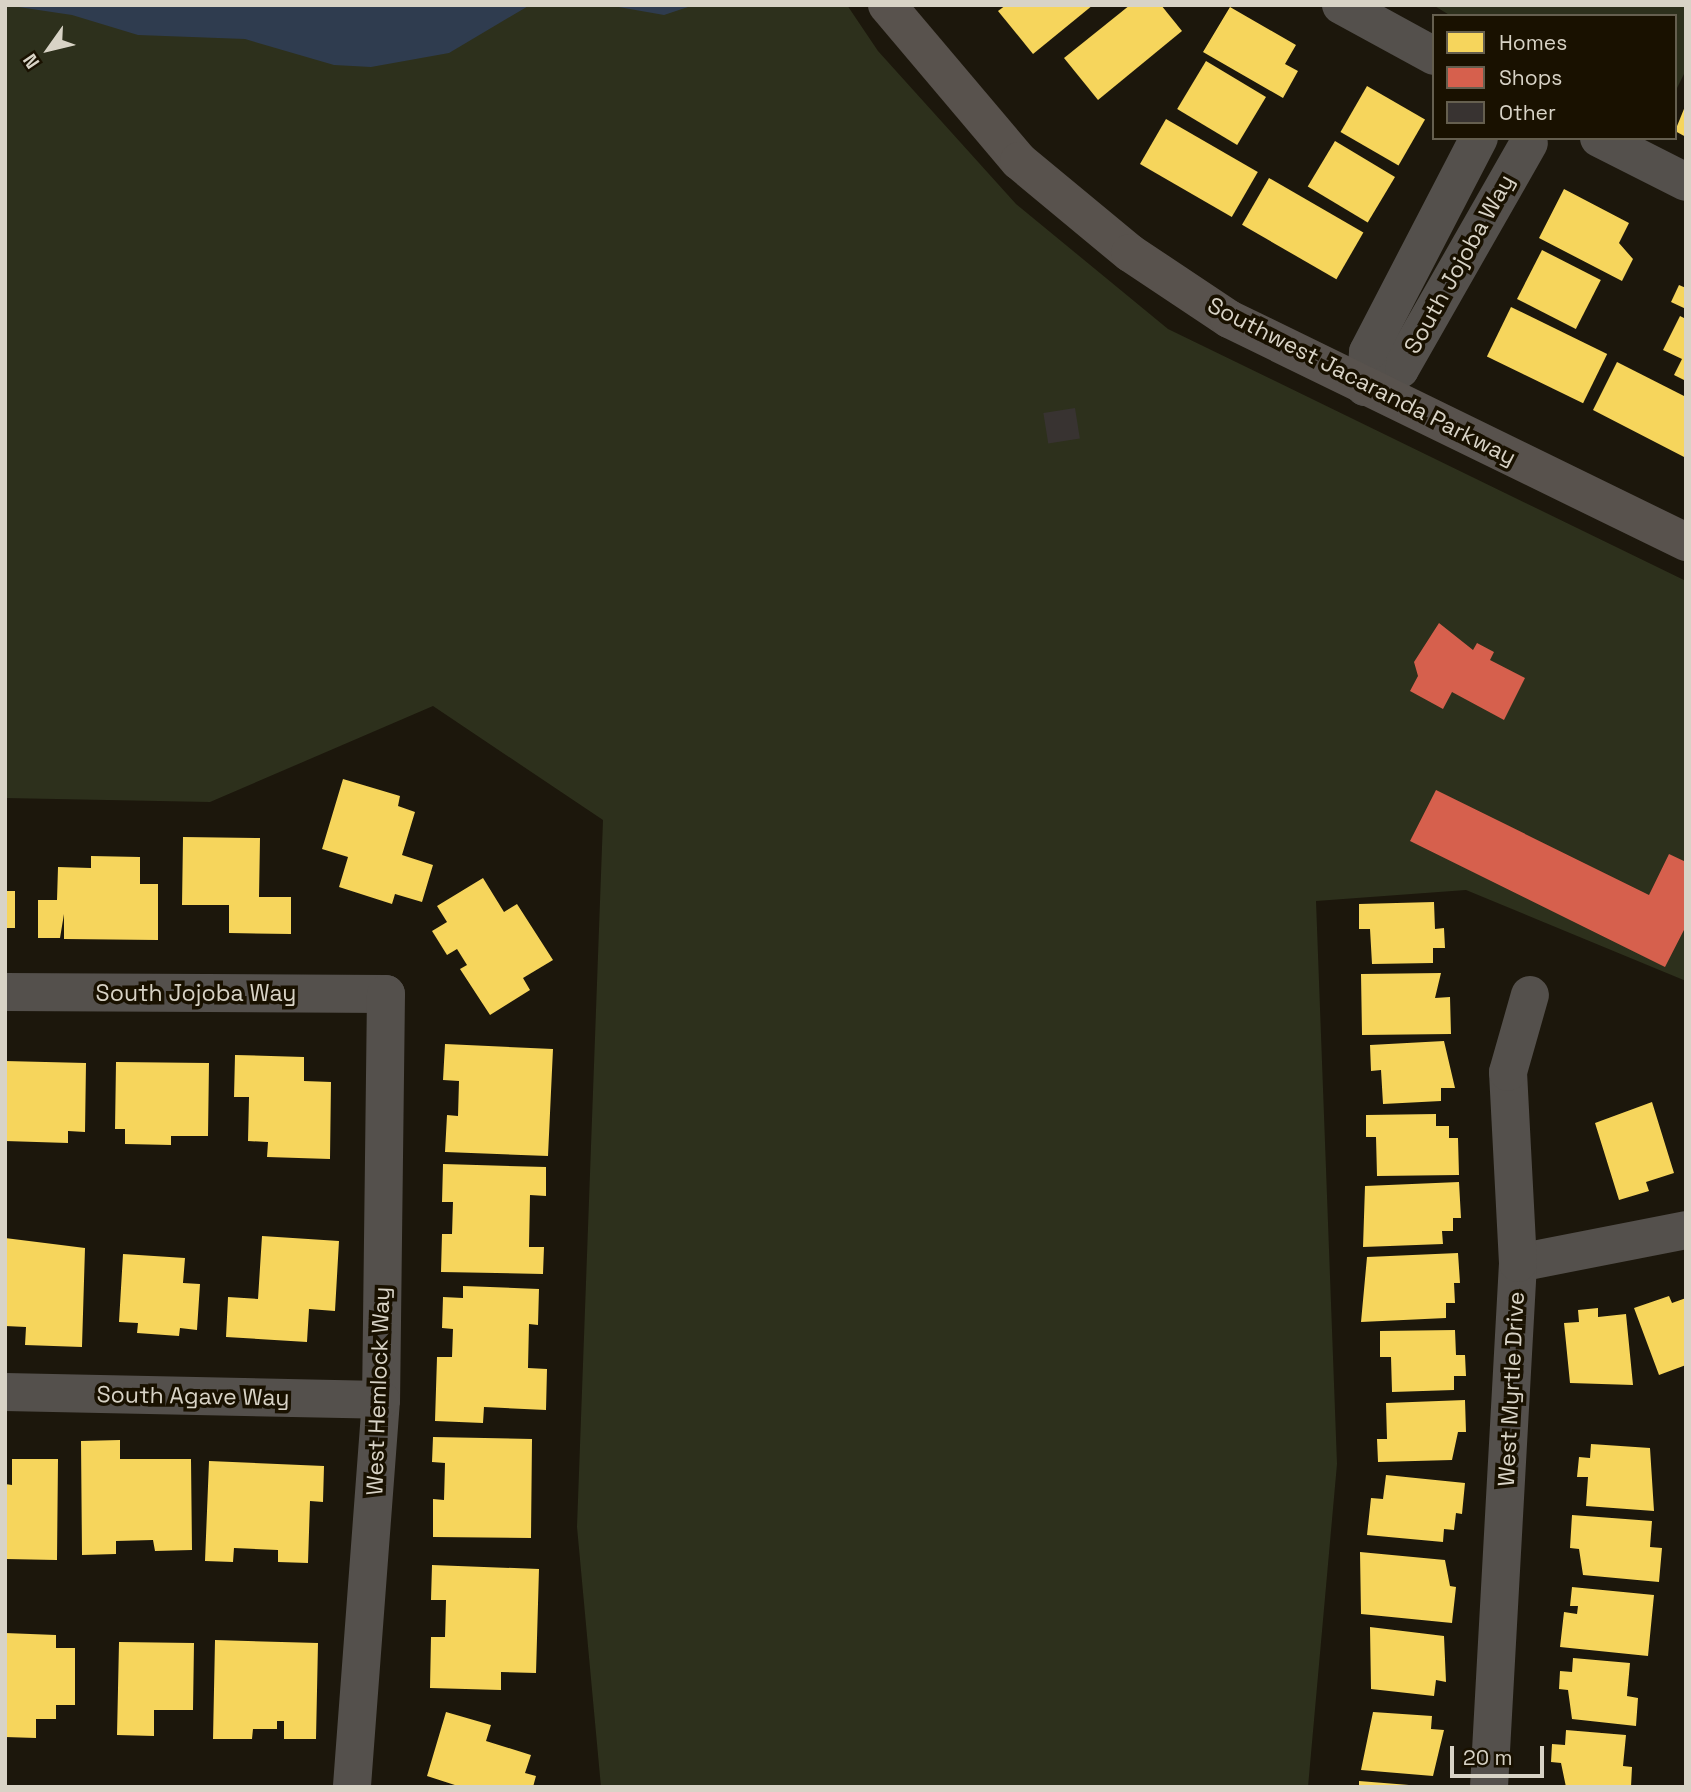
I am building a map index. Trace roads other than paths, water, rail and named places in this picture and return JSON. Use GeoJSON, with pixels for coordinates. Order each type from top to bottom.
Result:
{"type":"FeatureCollection","features":[{"type":"Feature","properties":{"kind":"street","name":"Southwest Jacaranda Parkway"},"geometry":{"type":"LineString","coordinates":[[887,5],[1019,160],[1130,253],[1229,319],[1686,541]]}},
{"type":"Feature","properties":{"kind":"street"},"geometry":{"type":"LineString","coordinates":[[1341,5],[1432,55]]}},
{"type":"Feature","properties":{"kind":"street","name":"South Jojoba Way"},"geometry":{"type":"LineString","coordinates":[[1366,387],[1368,352],[1478,140]]}},
{"type":"Feature","properties":{"kind":"street","name":"South Jojoba Way"},"geometry":{"type":"LineString","coordinates":[[1366,387],[1401,369],[1524,140]]}},
{"type":"Feature","properties":{"kind":"street"},"geometry":{"type":"LineString","coordinates":[[1603,140],[1686,182]]}},
{"type":"Feature","properties":{"kind":"street","name":"South Jojoba Way"},"geometry":{"type":"LineString","coordinates":[[5,992],[386,994]]}},
{"type":"Feature","properties":{"kind":"street","name":"West Hemlock Way"},"geometry":{"type":"LineString","coordinates":[[352,1787],[381,1401],[386,994]]}},
{"type":"Feature","properties":{"kind":"street","name":"West Myrtle Drive"},"geometry":{"type":"LineString","coordinates":[[1489,1787],[1518,1263],[1507,1072],[1530,995]]}},
{"type":"Feature","properties":{"kind":"street"},"geometry":{"type":"LineString","coordinates":[[1518,1263],[1686,1230]]}},
{"type":"Feature","properties":{"kind":"street","name":"South Agave Way"},"geometry":{"type":"LineString","coordinates":[[5,1392],[381,1401]]}},
{"type":"Feature","properties":{"kind":"water"},"geometry":{"type":"Polygon","coordinates":[[[5,5],[530,5],[449,53],[371,67],[334,65],[245,39],[138,35],[72,15],[5,5]]]}},
{"type":"Feature","properties":{"kind":"water"},"geometry":{"type":"Polygon","coordinates":[[[607,5],[694,5],[664,15],[607,5]]]}}]}
